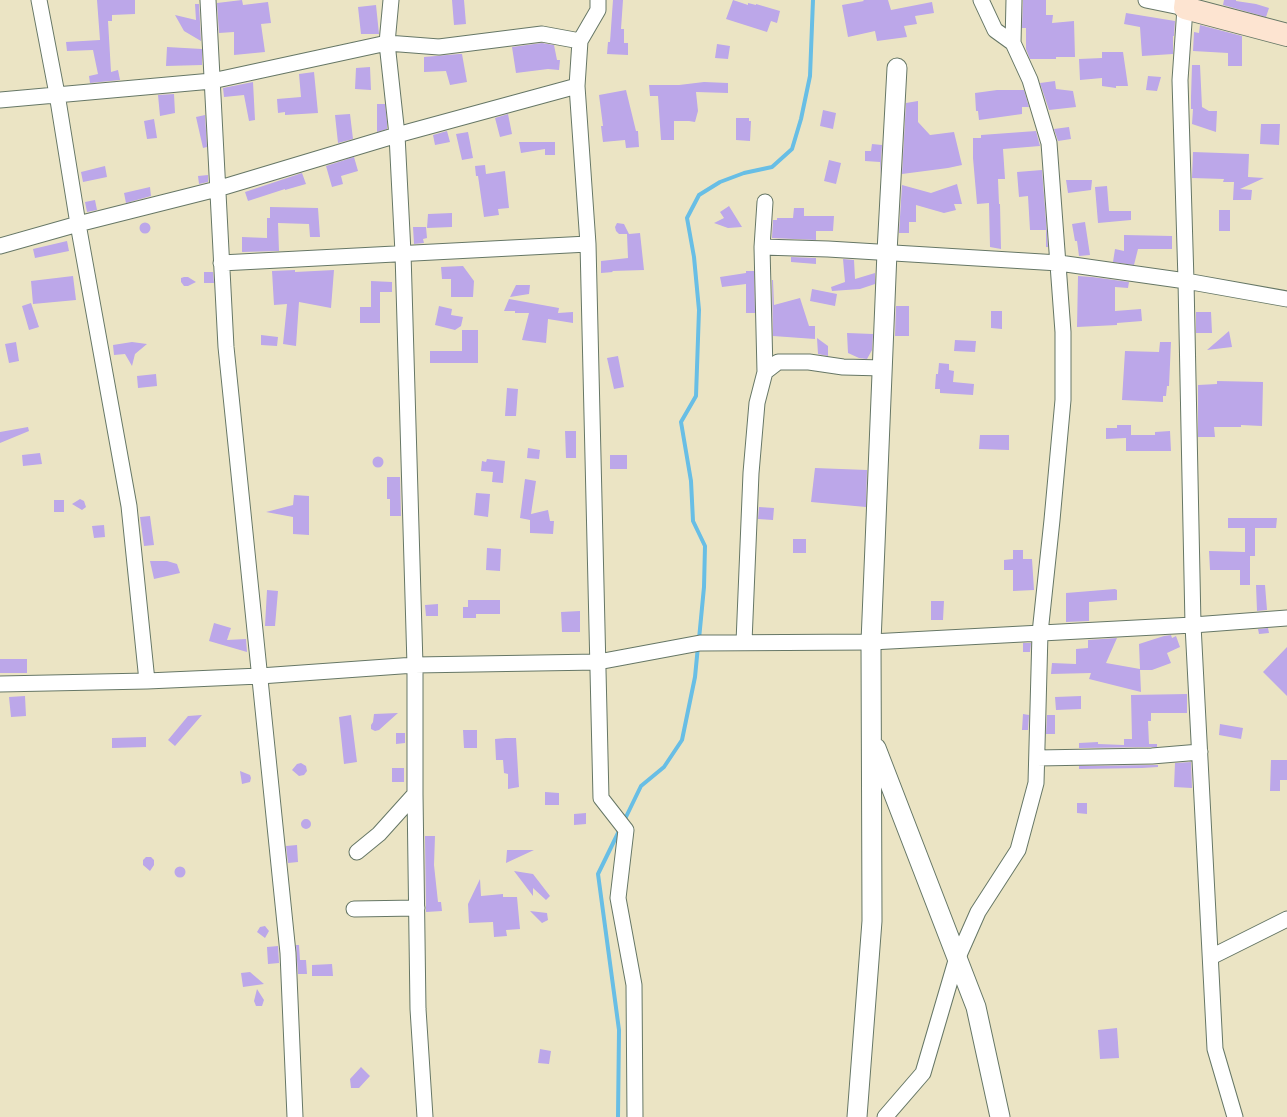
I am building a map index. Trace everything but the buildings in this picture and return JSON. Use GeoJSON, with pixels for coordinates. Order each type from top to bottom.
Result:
{"type":"FeatureCollection","features":[{"type":"Feature","properties":{"kind":"main road"},"geometry":{"type":"LineString","coordinates":[[1185,4],[1287,35]]}},
{"type":"Feature","properties":{"kind":"street"},"geometry":{"type":"LineString","coordinates":[[39,0],[57,94],[78,224],[130,506],[147,681]]}},
{"type":"Feature","properties":{"kind":"street"},"geometry":{"type":"LineString","coordinates":[[208,0],[226,347],[288,953],[295,1117]]}},
{"type":"Feature","properties":{"kind":"street"},"geometry":{"type":"LineString","coordinates":[[391,0],[387,43],[397,135],[403,253],[415,665],[418,1010],[425,1117]]}},
{"type":"Feature","properties":{"kind":"street"},"geometry":{"type":"LineString","coordinates":[[598,0],[598,10],[580,41],[577,86],[588,244],[601,798],[626,830],[618,898],[634,985],[635,1117]]}},
{"type":"Feature","properties":{"kind":"street"},"geometry":{"type":"LineString","coordinates":[[981,0],[995,30],[1013,44]]}},
{"type":"Feature","properties":{"kind":"street"},"geometry":{"type":"LineString","coordinates":[[885,1117],[923,1073],[957,958],[978,912],[1018,850],[1036,783],[1040,633],[1063,400],[1063,332],[1049,143],[1030,80],[1013,44],[1014,0]]}},
{"type":"Feature","properties":{"kind":"street"},"geometry":{"type":"LineString","coordinates":[[1146,0],[1185,4],[1180,80],[1186,281],[1193,625],[1215,1049],[1235,1117]]}},
{"type":"Feature","properties":{"kind":"street"},"geometry":{"type":"LineString","coordinates":[[0,100],[212,81],[387,43],[440,47],[542,34],[580,41]]}},
{"type":"Feature","properties":{"kind":"street"},"geometry":{"type":"LineString","coordinates":[[857,1117],[872,921],[871,642],[897,68]]}},
{"type":"Feature","properties":{"kind":"street"},"geometry":{"type":"LineString","coordinates":[[0,246],[78,224],[217,189],[397,135],[577,86]]}},
{"type":"Feature","properties":{"kind":"street"},"geometry":{"type":"LineString","coordinates":[[744,642],[751,473],[757,403],[765,372],[762,248],[765,202]]}},
{"type":"Feature","properties":{"kind":"street"},"geometry":{"type":"LineString","coordinates":[[221,262],[588,244]]}},
{"type":"Feature","properties":{"kind":"street"},"geometry":{"type":"LineString","coordinates":[[762,248],[888,252],[1059,263],[1186,281],[1287,299]]}},
{"type":"Feature","properties":{"kind":"street"},"geometry":{"type":"LineString","coordinates":[[765,372],[778,362],[810,362],[843,367],[883,368]]}},
{"type":"Feature","properties":{"kind":"street"},"geometry":{"type":"LineString","coordinates":[[0,684],[147,681],[260,676],[415,665],[598,662],[700,643],[871,642],[1193,625],[1287,618]]}},
{"type":"Feature","properties":{"kind":"street"},"geometry":{"type":"LineString","coordinates":[[872,737],[976,1007],[1000,1117]]}},
{"type":"Feature","properties":{"kind":"street"},"geometry":{"type":"LineString","coordinates":[[1037,758],[1152,756],[1200,752]]}},
{"type":"Feature","properties":{"kind":"street"},"geometry":{"type":"LineString","coordinates":[[357,852],[379,834],[415,794]]}},
{"type":"Feature","properties":{"kind":"street"},"geometry":{"type":"LineString","coordinates":[[354,909],[417,908]]}},
{"type":"Feature","properties":{"kind":"street"},"geometry":{"type":"LineString","coordinates":[[1211,957],[1287,919]]}},
{"type":"Feature","properties":{"kind":"waterway"},"geometry":{"type":"LineString","coordinates":[[699,639],[704,587],[705,546],[693,521],[691,481],[681,422],[696,396],[699,310],[694,257],[687,218],[699,195],[720,182],[744,173],[772,167],[792,149],[801,119],[810,76],[813,0]]}},
{"type":"Feature","properties":{"kind":"waterway"},"geometry":{"type":"LineString","coordinates":[[624,821],[641,786],[664,767],[682,740],[695,677],[698,646]]}},
{"type":"Feature","properties":{"kind":"waterway"},"geometry":{"type":"LineString","coordinates":[[618,1117],[619,1030],[598,874],[620,829]]}}]}
